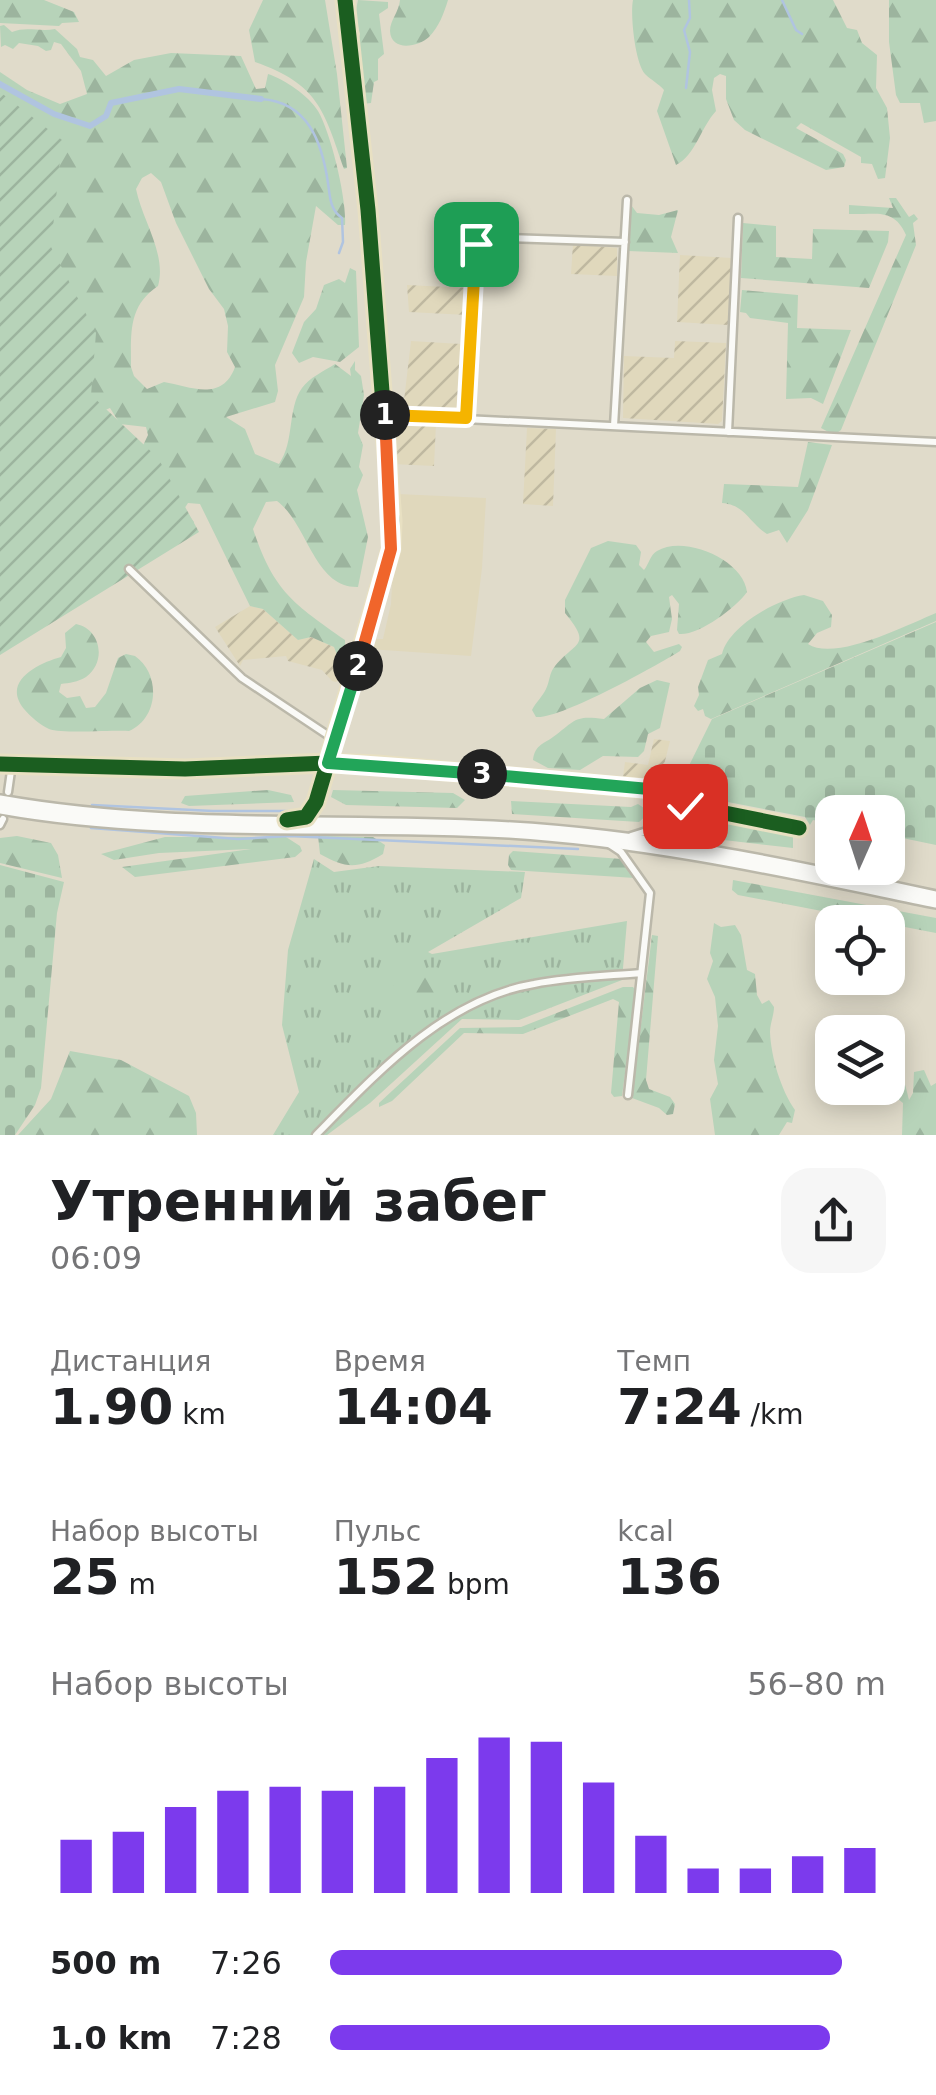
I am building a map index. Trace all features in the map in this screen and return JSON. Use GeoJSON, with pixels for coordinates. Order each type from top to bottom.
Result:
{"type":"FeatureCollection","features":[{"type":"Feature","properties":{"kind":"main road"},"geometry":{"type":"LineString","coordinates":[[4,796],[124,814],[493,826],[628,836],[676,842],[815,873]]}},
{"type":"Feature","properties":{"kind":"main road"},"geometry":{"type":"LineString","coordinates":[[1,818],[506,833],[643,846],[815,875]]}},
{"type":"Feature","properties":{"kind":"main road"},"geometry":{"type":"LineString","coordinates":[[868,885],[936,900]]}},
{"type":"Feature","properties":{"kind":"street"},"geometry":{"type":"LineString","coordinates":[[287,820],[306,817],[316,802],[390,556],[392,520],[368,210],[345,0]]}},
{"type":"Feature","properties":{"kind":"street"},"geometry":{"type":"LineString","coordinates":[[614,426],[627,200]]}},
{"type":"Feature","properties":{"kind":"street"},"geometry":{"type":"LineString","coordinates":[[728,432],[738,218]]}},
{"type":"Feature","properties":{"kind":"street"},"geometry":{"type":"LineString","coordinates":[[466,418],[475,249],[480,237],[625,242]]}},
{"type":"Feature","properties":{"kind":"street"},"geometry":{"type":"LineString","coordinates":[[383,416],[936,442]]}},
{"type":"Feature","properties":{"kind":"street"},"geometry":{"type":"LineString","coordinates":[[130,569],[242,678],[336,740]]}},
{"type":"Feature","properties":{"kind":"street"},"geometry":{"type":"LineString","coordinates":[[0,764],[185,769],[328,763],[635,787],[657,791],[685,806],[800,828]]}},
{"type":"Feature","properties":{"kind":"street"},"geometry":{"type":"LineString","coordinates":[[4,796],[12,764]]}},
{"type":"Feature","properties":{"kind":"street"},"geometry":{"type":"LineString","coordinates":[[10,777],[16,770],[33,764]]}},
{"type":"Feature","properties":{"kind":"street"},"geometry":{"type":"LineString","coordinates":[[628,836],[644,834],[658,820],[670,798]]}},
{"type":"Feature","properties":{"kind":"street"},"geometry":{"type":"LineString","coordinates":[[316,802],[318,814],[334,821]]}},
{"type":"Feature","properties":{"kind":"street"},"geometry":{"type":"LineString","coordinates":[[658,820],[659,833],[676,842]]}},
{"type":"Feature","properties":{"kind":"street"},"geometry":{"type":"LineString","coordinates":[[603,842],[629,861],[650,893],[628,1095]]}},
{"type":"Feature","properties":{"kind":"street"},"geometry":{"type":"LineString","coordinates":[[629,861],[631,854],[643,846]]}},
{"type":"Feature","properties":{"kind":"street"},"geometry":{"type":"LineString","coordinates":[[316,1135],[358,1092],[434,1026],[478,1002],[532,984],[642,972]]}},
{"type":"Feature","properties":{"kind":"shaded area"},"geometry":{"type":"Polygon","coordinates":[[[573,244],[617,248],[617,276],[571,274],[573,244]]]}},
{"type":"Feature","properties":{"kind":"shaded area"},"geometry":{"type":"Polygon","coordinates":[[[680,255],[732,258],[728,325],[677,322],[680,255]]]}},
{"type":"Feature","properties":{"kind":"shaded area"},"geometry":{"type":"Polygon","coordinates":[[[407,285],[468,288],[467,315],[409,312],[407,285]]]}},
{"type":"Feature","properties":{"kind":"shaded area"},"geometry":{"type":"Polygon","coordinates":[[[411,341],[464,347],[461,413],[403,409],[411,341]]]}},
{"type":"Feature","properties":{"kind":"shaded area"},"geometry":{"type":"Polygon","coordinates":[[[675,341],[726,343],[722,421],[718,424],[623,418],[624,356],[674,358],[675,341]]]}},
{"type":"Feature","properties":{"kind":"shaded area"},"geometry":{"type":"Polygon","coordinates":[[[391,420],[436,424],[434,466],[392,464],[391,420]]]}},
{"type":"Feature","properties":{"kind":"shaded area"},"geometry":{"type":"Polygon","coordinates":[[[527,428],[556,429],[553,506],[523,504],[527,428]]]}},
{"type":"Feature","properties":{"kind":"shaded area"},"geometry":{"type":"Polygon","coordinates":[[[397,494],[486,498],[471,656],[369,649],[370,639],[383,639],[391,604],[397,494]]]}},
{"type":"Feature","properties":{"kind":"shaded area"},"geometry":{"type":"Polygon","coordinates":[[[250,606],[263,609],[298,640],[311,637],[334,647],[344,676],[332,681],[322,670],[288,661],[286,656],[243,660],[240,666],[215,627],[250,606]]]}},
{"type":"Feature","properties":{"kind":"shaded area"},"geometry":{"type":"Polygon","coordinates":[[[654,739],[670,741],[662,773],[675,782],[673,789],[654,780],[623,777],[625,762],[648,765],[654,739]]]}},
{"type":"Feature","properties":{"kind":"green space"},"geometry":{"type":"Polygon","coordinates":[[[0,0],[44,0],[74,12],[79,22],[59,26],[0,23],[0,0]]]}},
{"type":"Feature","properties":{"kind":"green space"},"geometry":{"type":"Polygon","coordinates":[[[263,0],[325,0],[347,168],[344,169],[324,115],[306,90],[276,70],[255,62],[249,30],[263,0]]]}},
{"type":"Feature","properties":{"kind":"green space"},"geometry":{"type":"Polygon","coordinates":[[[358,0],[388,2],[388,8],[379,14],[384,54],[378,59],[378,80],[374,82],[371,103],[362,104],[356,46],[360,34],[355,15],[358,0]]]}},
{"type":"Feature","properties":{"kind":"green space"},"geometry":{"type":"Polygon","coordinates":[[[400,0],[448,0],[429,37],[406,46],[395,42],[390,31],[400,0]]]}},
{"type":"Feature","properties":{"kind":"green space"},"geometry":{"type":"Polygon","coordinates":[[[633,0],[833,0],[847,28],[857,30],[862,43],[877,55],[876,88],[887,108],[890,138],[885,178],[878,179],[872,164],[861,163],[861,157],[801,123],[796,128],[843,154],[844,167],[826,170],[745,130],[734,120],[726,99],[726,76],[720,74],[714,78],[712,90],[716,111],[688,155],[676,165],[657,111],[664,90],[645,74],[638,60],[633,0]]]}},
{"type":"Feature","properties":{"kind":"green space"},"geometry":{"type":"Polygon","coordinates":[[[889,0],[936,0],[936,121],[924,123],[920,103],[900,103],[896,95],[889,42],[889,0]]]}},
{"type":"Feature","properties":{"kind":"green space"},"geometry":{"type":"Polygon","coordinates":[[[0,26],[12,32],[55,29],[77,49],[80,57],[93,60],[106,76],[134,60],[171,53],[241,56],[256,89],[265,88],[268,74],[296,89],[318,111],[337,167],[345,225],[338,225],[316,206],[304,297],[275,365],[275,402],[226,417],[245,429],[255,454],[279,464],[302,388],[335,364],[351,376],[355,361],[364,395],[358,433],[363,445],[359,467],[363,475],[357,490],[368,537],[358,587],[343,585],[331,577],[288,511],[277,501],[266,502],[253,529],[269,568],[287,594],[345,640],[346,679],[334,647],[311,637],[298,640],[263,609],[250,606],[200,504],[188,503],[184,509],[194,522],[193,531],[138,456],[148,435],[146,427],[120,424],[110,408],[103,411],[85,392],[66,297],[0,92],[0,72],[27,90],[60,104],[87,94],[81,71],[61,44],[54,42],[51,50],[46,51],[19,43],[13,49],[1,47],[0,26]],[[151,173],[142,178],[136,189],[157,249],[160,274],[158,286],[136,311],[131,367],[147,389],[164,382],[213,389],[229,378],[235,367],[227,352],[224,309],[209,289],[176,223],[161,182],[151,173]]]}},
{"type":"Feature","properties":{"kind":"green space"},"geometry":{"type":"Polygon","coordinates":[[[0,92],[62,140],[51,247],[96,333],[91,395],[158,458],[199,532],[0,655],[0,92]]]}},
{"type":"Feature","properties":{"kind":"green space"},"geometry":{"type":"Polygon","coordinates":[[[889,198],[896,198],[909,217],[914,214],[918,219],[913,223],[916,245],[841,430],[834,435],[821,428],[906,235],[890,216],[849,214],[849,205],[893,208],[889,198]]]}},
{"type":"Feature","properties":{"kind":"green space"},"geometry":{"type":"Polygon","coordinates":[[[631,205],[637,213],[659,215],[678,210],[671,237],[678,253],[628,251],[631,205]]]}},
{"type":"Feature","properties":{"kind":"green space"},"geometry":{"type":"Polygon","coordinates":[[[743,223],[776,226],[776,257],[812,259],[813,229],[889,231],[888,242],[869,288],[741,278],[743,223]]]}},
{"type":"Feature","properties":{"kind":"green space"},"geometry":{"type":"Polygon","coordinates":[[[350,268],[356,271],[359,347],[340,362],[313,357],[299,363],[292,353],[304,322],[316,309],[324,285],[339,279],[345,283],[350,268]]]}},
{"type":"Feature","properties":{"kind":"green space"},"geometry":{"type":"Polygon","coordinates":[[[742,290],[798,295],[797,328],[851,330],[823,404],[811,398],[786,399],[788,323],[750,318],[740,312],[742,290]]]}},
{"type":"Feature","properties":{"kind":"green space"},"geometry":{"type":"Polygon","coordinates":[[[808,442],[832,445],[808,510],[787,543],[779,530],[767,534],[742,511],[722,503],[724,484],[798,487],[808,442]]]}},
{"type":"Feature","properties":{"kind":"green space"},"geometry":{"type":"Polygon","coordinates":[[[608,541],[636,545],[641,552],[639,565],[644,570],[655,553],[668,547],[697,548],[711,553],[735,570],[747,592],[716,620],[696,631],[679,634],[679,604],[672,595],[669,632],[651,636],[646,642],[654,652],[679,644],[680,651],[585,701],[536,717],[532,710],[545,692],[553,669],[578,643],[578,632],[565,613],[565,600],[591,548],[608,541]]]}},
{"type":"Feature","properties":{"kind":"green space"},"geometry":{"type":"Polygon","coordinates":[[[804,595],[823,601],[832,615],[831,627],[817,633],[808,644],[820,648],[871,640],[936,613],[936,621],[711,719],[703,709],[698,711],[694,706],[708,660],[722,654],[744,624],[781,602],[804,595]]]}},
{"type":"Feature","properties":{"kind":"green space"},"geometry":{"type":"Polygon","coordinates":[[[936,622],[936,845],[905,839],[905,795],[815,795],[815,820],[810,825],[805,817],[676,792],[712,719],[936,622]]]}},
{"type":"Feature","properties":{"kind":"green space"},"geometry":{"type":"Polygon","coordinates":[[[76,624],[96,639],[97,663],[86,677],[61,684],[59,692],[67,698],[80,696],[86,708],[95,707],[106,693],[118,658],[126,654],[135,656],[149,673],[153,695],[146,716],[129,731],[49,729],[30,715],[18,699],[20,682],[34,669],[61,657],[66,648],[65,633],[76,624]]]}},
{"type":"Feature","properties":{"kind":"green space"},"geometry":{"type":"Polygon","coordinates":[[[657,680],[670,683],[660,728],[648,734],[644,751],[638,757],[603,756],[580,770],[548,768],[533,760],[540,746],[571,723],[581,718],[604,719],[640,688],[657,680]]]}},
{"type":"Feature","properties":{"kind":"green space"},"geometry":{"type":"Polygon","coordinates":[[[268,790],[291,795],[294,802],[189,806],[181,803],[185,796],[268,790]]]}},
{"type":"Feature","properties":{"kind":"green space"},"geometry":{"type":"Polygon","coordinates":[[[333,790],[453,793],[465,800],[457,808],[346,805],[331,797],[333,790]]]}},
{"type":"Feature","properties":{"kind":"green space"},"geometry":{"type":"Polygon","coordinates":[[[511,801],[631,807],[638,804],[650,812],[639,822],[512,814],[511,801]]]}},
{"type":"Feature","properties":{"kind":"green space"},"geometry":{"type":"Polygon","coordinates":[[[678,810],[767,827],[793,836],[793,848],[724,840],[670,827],[666,818],[678,810]]]}},
{"type":"Feature","properties":{"kind":"green space"},"geometry":{"type":"Polygon","coordinates":[[[17,836],[51,843],[58,855],[62,878],[0,863],[0,838],[17,836]]]}},
{"type":"Feature","properties":{"kind":"green space"},"geometry":{"type":"Polygon","coordinates":[[[318,836],[373,837],[385,845],[383,854],[374,859],[358,865],[344,864],[320,854],[318,836]]]}},
{"type":"Feature","properties":{"kind":"green space"},"geometry":{"type":"Polygon","coordinates":[[[165,837],[286,837],[302,851],[295,857],[135,877],[122,867],[251,849],[159,853],[114,860],[101,854],[165,837]]]}},
{"type":"Feature","properties":{"kind":"green space"},"geometry":{"type":"Polygon","coordinates":[[[513,851],[622,859],[635,878],[511,870],[509,855],[513,851]]]}},
{"type":"Feature","properties":{"kind":"green space"},"geometry":{"type":"Polygon","coordinates":[[[314,859],[334,872],[379,866],[525,872],[521,898],[428,952],[627,921],[622,980],[519,1020],[462,1019],[370,1103],[327,1135],[273,1135],[299,1092],[282,1025],[288,950],[314,859]]]}},
{"type":"Feature","properties":{"kind":"green space"},"geometry":{"type":"Polygon","coordinates":[[[0,865],[64,882],[57,913],[41,1088],[15,1135],[0,1135],[0,865]]]}},
{"type":"Feature","properties":{"kind":"green space"},"geometry":{"type":"Polygon","coordinates":[[[733,880],[867,905],[815,905],[815,910],[738,895],[732,890],[733,880]]]}},
{"type":"Feature","properties":{"kind":"green space"},"geometry":{"type":"Polygon","coordinates":[[[905,912],[936,918],[936,933],[905,927],[905,912]]]}},
{"type":"Feature","properties":{"kind":"green space"},"geometry":{"type":"Polygon","coordinates":[[[714,923],[721,927],[735,925],[741,935],[747,970],[755,974],[757,995],[762,1004],[769,1000],[774,1007],[772,1052],[781,1083],[795,1110],[792,1123],[787,1122],[779,1135],[715,1135],[710,1099],[718,1084],[714,1060],[718,1026],[715,997],[707,979],[713,961],[710,953],[714,923]]]}},
{"type":"Feature","properties":{"kind":"green space"},"geometry":{"type":"Polygon","coordinates":[[[652,935],[658,936],[646,1080],[649,1089],[670,1097],[675,1104],[673,1114],[667,1115],[632,1098],[652,935]]]}},
{"type":"Feature","properties":{"kind":"green space"},"geometry":{"type":"Polygon","coordinates":[[[433,974],[447,978],[441,992],[415,1003],[397,999],[392,989],[396,981],[415,981],[433,974]]]}},
{"type":"Feature","properties":{"kind":"green space"},"geometry":{"type":"Polygon","coordinates":[[[623,987],[636,991],[622,1096],[614,1097],[611,1093],[619,1002],[613,999],[523,1034],[464,1033],[392,1101],[379,1107],[460,1028],[521,1027],[623,987]]]}},
{"type":"Feature","properties":{"kind":"green space"},"geometry":{"type":"Polygon","coordinates":[[[70,1051],[121,1060],[189,1096],[196,1113],[197,1135],[18,1135],[51,1099],[70,1051]]]}},
{"type":"Feature","properties":{"kind":"green space"},"geometry":{"type":"Polygon","coordinates":[[[924,1070],[931,1086],[936,1083],[936,1135],[902,1135],[905,1084],[909,1100],[914,1072],[924,1070]]]}},
{"type":"Feature","properties":{"kind":"waterway"},"geometry":{"type":"LineString","coordinates":[[686,88],[690,52],[684,30],[690,18],[689,0]]}},
{"type":"Feature","properties":{"kind":"waterway"},"geometry":{"type":"LineString","coordinates":[[782,0],[796,30],[802,34]]}},
{"type":"Feature","properties":{"kind":"waterway"},"geometry":{"type":"LineString","coordinates":[[0,84],[54,114],[90,126],[106,116],[111,103],[179,89],[261,99]]}},
{"type":"Feature","properties":{"kind":"waterway"},"geometry":{"type":"LineString","coordinates":[[261,99],[290,108],[301,116],[317,139],[331,203],[342,218],[343,242],[339,253]]}},
{"type":"Feature","properties":{"kind":"waterway"},"geometry":{"type":"LineString","coordinates":[[92,805],[305,811]]}},
{"type":"Feature","properties":{"kind":"waterway"},"geometry":{"type":"LineString","coordinates":[[90,825],[238,839],[289,836],[578,849]]}},
{"type":"Feature","properties":{"kind":"cycle path"},"geometry":{"type":"LineString","coordinates":[[287,820],[306,817],[316,802],[391,549],[368,210],[345,0]]}},
{"type":"Feature","properties":{"kind":"cycle path"},"geometry":{"type":"LineString","coordinates":[[0,764],[185,769],[328,763],[377,765],[649,789],[685,805],[799,828]]}},
{"type":"Feature","properties":{"kind":"route"},"geometry":{"type":"LineString","coordinates":[[476,244],[466,418],[383,416],[392,520],[390,556],[328,763],[649,789],[685,806]]}}]}
